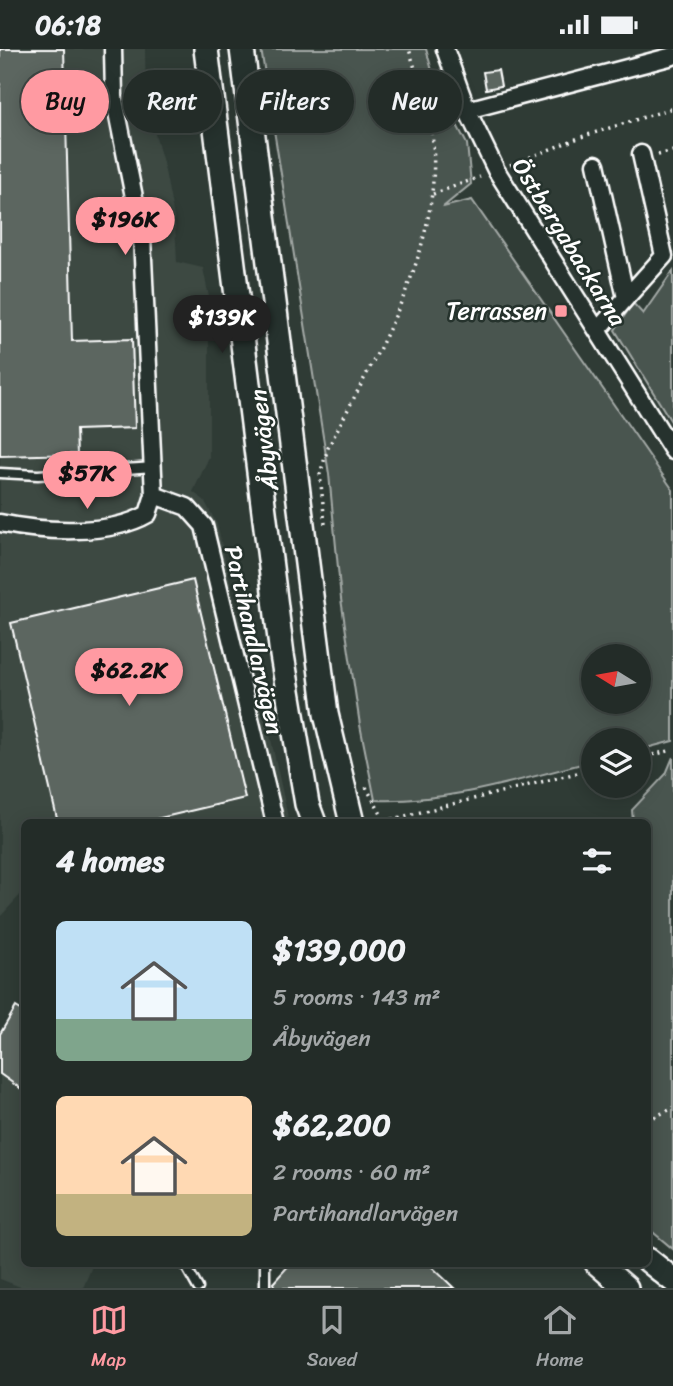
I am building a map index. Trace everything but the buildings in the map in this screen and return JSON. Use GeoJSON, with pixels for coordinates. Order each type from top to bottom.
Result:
{"type":"FeatureCollection","features":[{"type":"Feature","properties":{"kind":"street"},"geometry":{"type":"LineString","coordinates":[[0,523],[91,529],[119,527],[148,514],[154,495],[155,467],[142,237],[114,97],[113,49]]}},
{"type":"Feature","properties":{"kind":"street","name":"Åbyvägen"},"geometry":{"type":"LineString","coordinates":[[206,49],[280,642],[309,816]]}},
{"type":"Feature","properties":{"kind":"street","name":"Åbyvägen"},"geometry":{"type":"LineString","coordinates":[[242,49],[326,714],[351,819]]}},
{"type":"Feature","properties":{"kind":"street","name":"Östbergabackarna"},"geometry":{"type":"LineString","coordinates":[[446,49],[467,110],[496,170],[671,442]]}},
{"type":"Feature","properties":{"kind":"street"},"geometry":{"type":"LineString","coordinates":[[467,110],[673,57]]}},
{"type":"Feature","properties":{"kind":"street"},"geometry":{"type":"LineString","coordinates":[[598,330],[664,256],[641,154]]}},
{"type":"Feature","properties":{"kind":"street"},"geometry":{"type":"LineString","coordinates":[[596,164],[626,298]]}},
{"type":"Feature","properties":{"kind":"street","name":"Partihandlarvägen"},"geometry":{"type":"LineString","coordinates":[[154,495],[187,507],[204,526],[274,819]]}},
{"type":"Feature","properties":{"kind":"street"},"geometry":{"type":"LineString","coordinates":[[651,1262],[673,1280]]}},
{"type":"Feature","properties":{"kind":"street"},"geometry":{"type":"LineString","coordinates":[[602,1267],[626,1288]]}},
{"type":"Feature","properties":{"kind":"lane"},"geometry":{"type":"LineString","coordinates":[[0,473],[38,475],[155,467]]}},
{"type":"Feature","properties":{"kind":"lane"},"geometry":{"type":"LineString","coordinates":[[186,1267],[198,1288]]}},
{"type":"Feature","properties":{"kind":"lane"},"geometry":{"type":"LineString","coordinates":[[265,1267],[265,1288]]}},
{"type":"Feature","properties":{"kind":"path"},"geometry":{"type":"LineString","coordinates":[[325,525],[320,474],[328,448],[410,283],[433,194],[433,141],[409,49]]}},
{"type":"Feature","properties":{"kind":"path"},"geometry":{"type":"LineString","coordinates":[[433,194],[581,137],[673,108]]}},
{"type":"Feature","properties":{"kind":"path"},"geometry":{"type":"LineString","coordinates":[[651,755],[673,750]]}},
{"type":"Feature","properties":{"kind":"path"},"geometry":{"type":"LineString","coordinates":[[397,819],[581,772]]}},
{"type":"Feature","properties":{"kind":"path"},"geometry":{"type":"LineString","coordinates":[[363,778],[384,819]]}},
{"type":"Feature","properties":{"kind":"path"},"geometry":{"type":"LineString","coordinates":[[651,1118],[673,1108]]}},
{"type":"Feature","properties":{"kind":"shaded area"},"geometry":{"type":"Polygon","coordinates":[[[0,49],[145,49],[145,70],[123,70],[123,133],[155,133],[175,222],[177,262],[203,268],[209,297],[209,457],[193,492],[204,500],[217,524],[258,703],[269,730],[288,819],[21,819],[21,894],[0,917],[0,49]]]}},
{"type":"Feature","properties":{"kind":"shaded area"},"geometry":{"type":"Polygon","coordinates":[[[261,49],[426,49],[432,70],[368,70],[368,133],[461,133],[467,144],[471,184],[443,207],[472,200],[673,490],[673,741],[651,747],[651,728],[581,728],[581,764],[458,794],[375,800],[360,725],[341,599],[329,474],[274,133],[354,133],[354,70],[264,70],[261,49]]]}},
{"type":"Feature","properties":{"kind":"shaded area"},"geometry":{"type":"Polygon","coordinates":[[[673,271],[672,423],[615,330],[633,303],[643,314],[673,271]]]}},
{"type":"Feature","properties":{"kind":"shaded area"},"geometry":{"type":"Polygon","coordinates":[[[673,757],[673,1249],[651,1231],[651,819],[633,819],[632,810],[643,798],[651,798],[651,790],[666,774],[673,757]]]}},
{"type":"Feature","properties":{"kind":"shaded area"},"geometry":{"type":"Polygon","coordinates":[[[16,1007],[21,1010],[21,1267],[92,1267],[83,1288],[23,1288],[0,1279],[0,1034],[16,1007]]]}},
{"type":"Feature","properties":{"kind":"place","name":"Terrassen"},"geometry":{"type":"Point","coordinates":[561,311]}}]}
